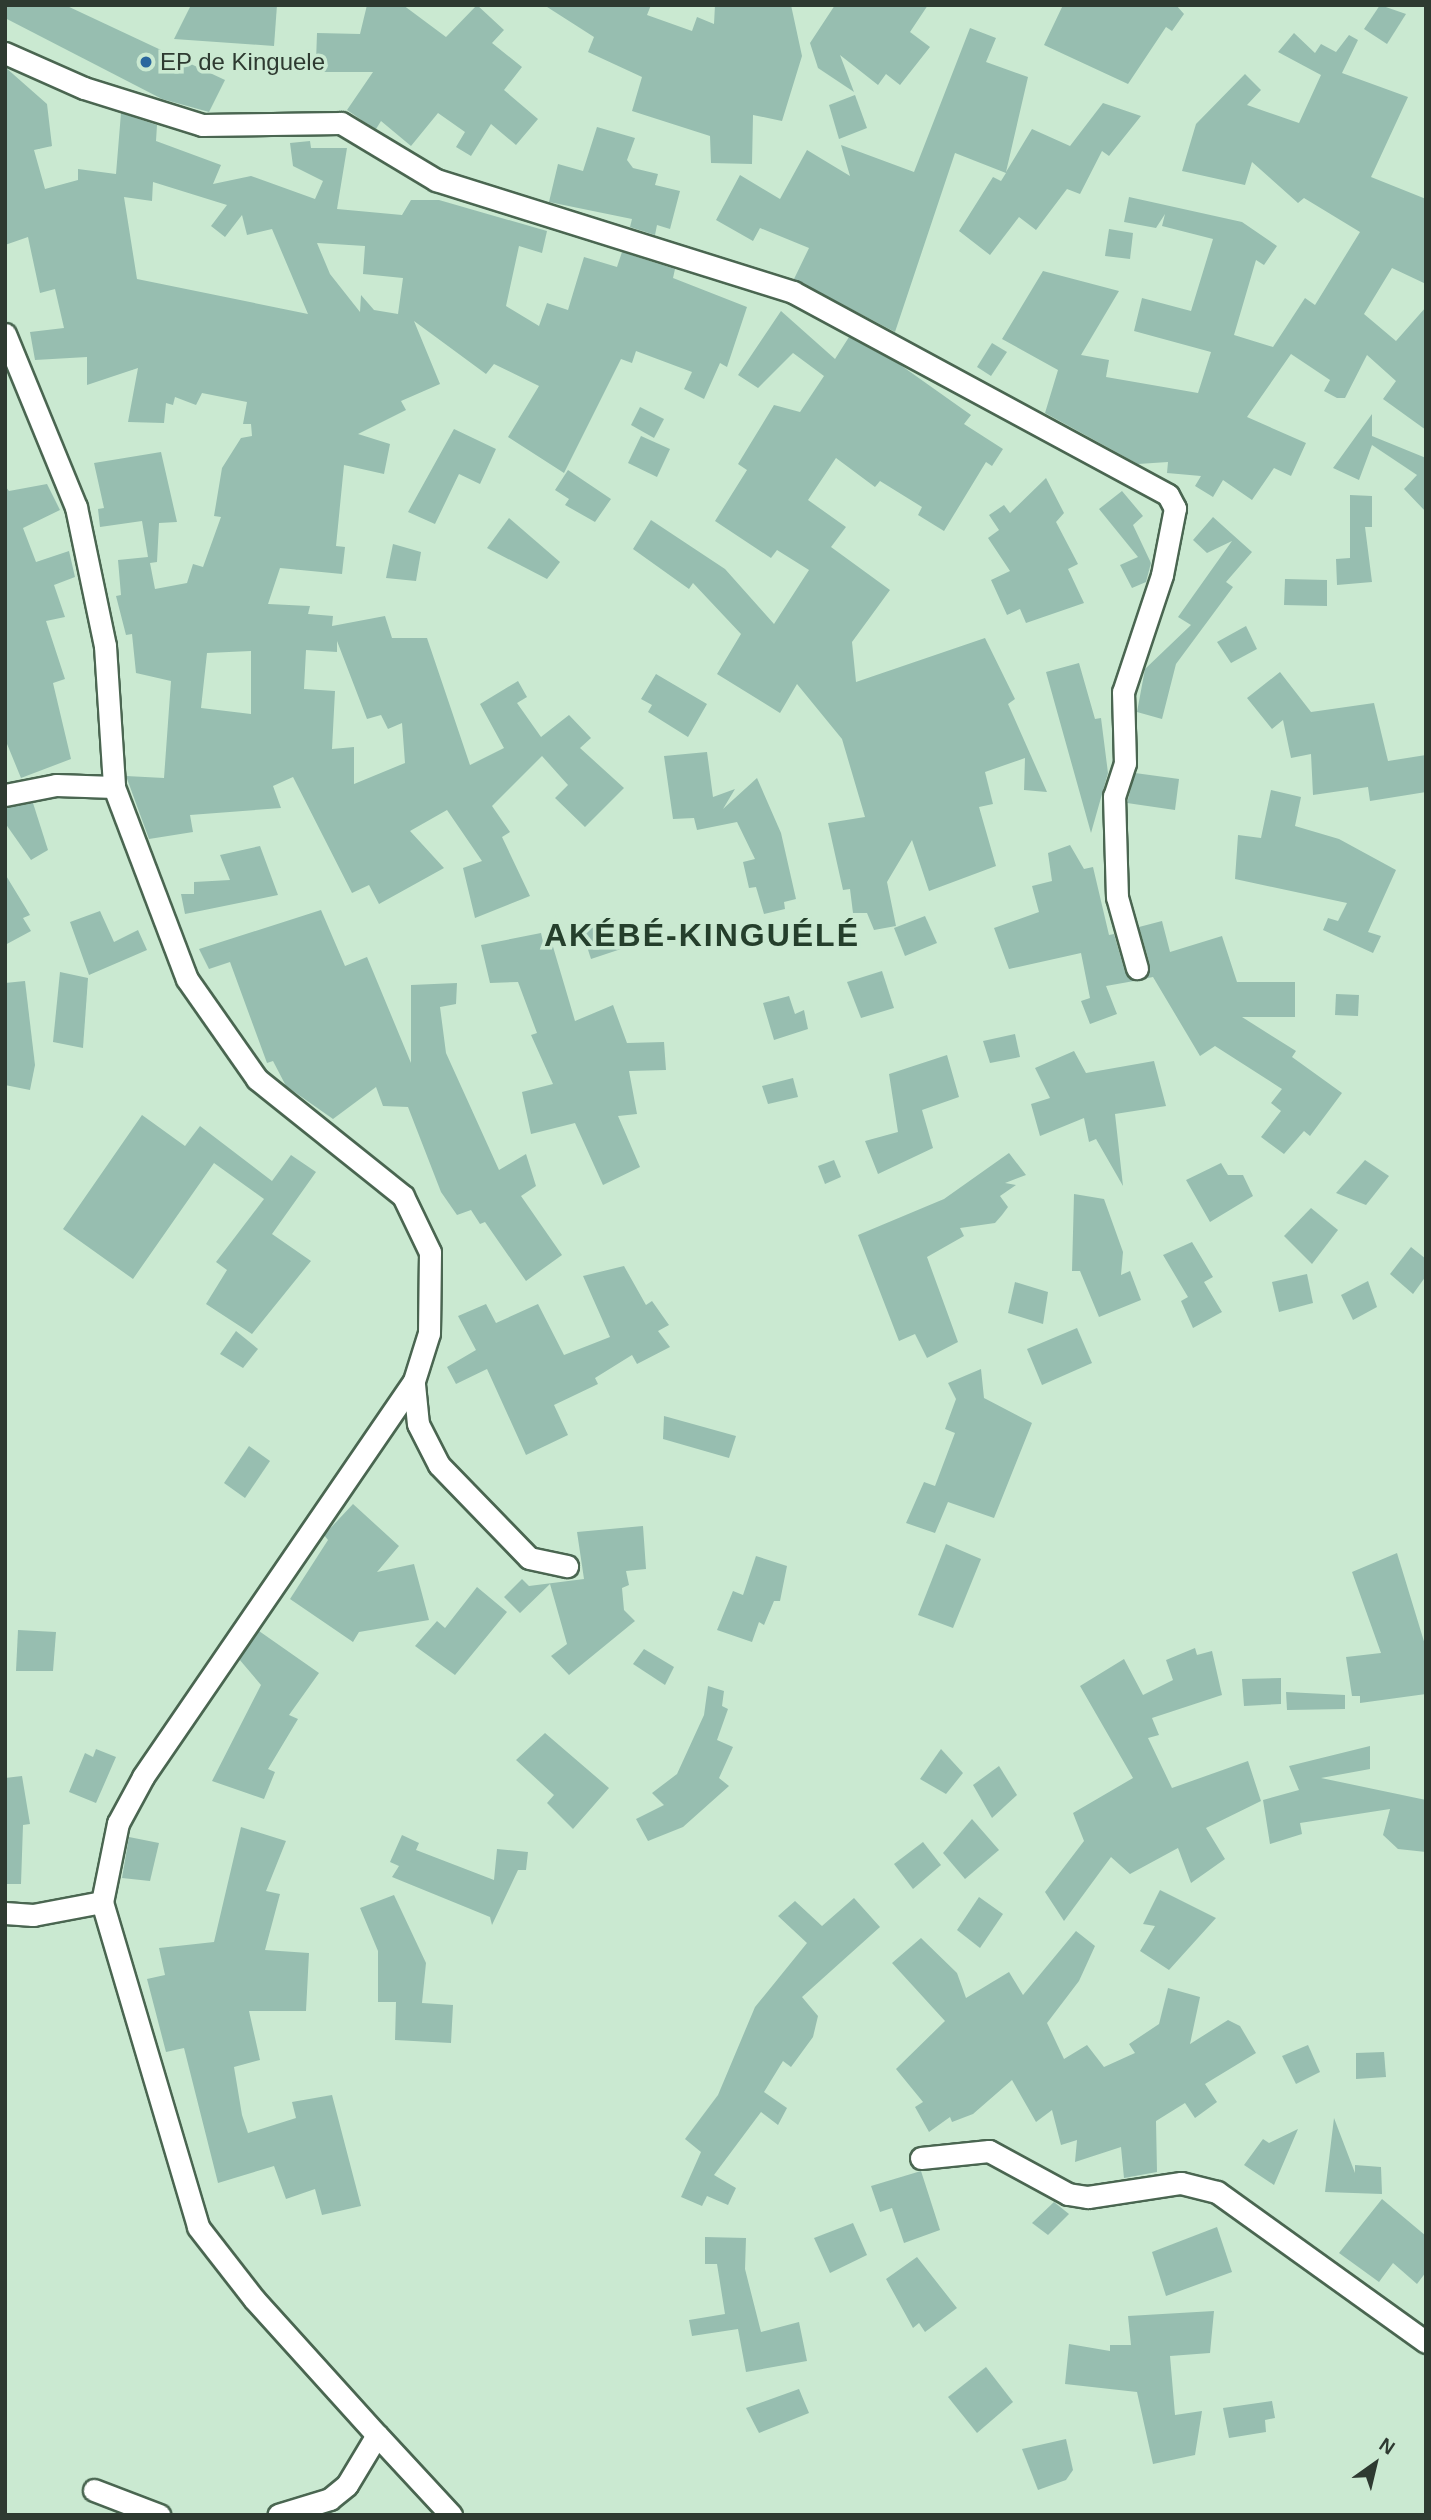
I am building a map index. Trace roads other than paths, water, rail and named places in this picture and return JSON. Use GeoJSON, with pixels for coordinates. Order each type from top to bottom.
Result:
{"type":"FeatureCollection","features":[{"type":"Feature","properties":{"kind":"street"},"geometry":{"type":"LineString","coordinates":[[5,53],[84,88],[202,125],[341,123],[436,180],[793,292],[1168,495],[1175,508],[1162,575],[1124,692],[1125,763],[1114,796],[1117,897],[1136,968]]}},
{"type":"Feature","properties":{"kind":"street"},"geometry":{"type":"LineString","coordinates":[[5,334],[76,507],[93,569],[114,787],[187,979],[230,1048],[257,1079],[382,1177],[415,1212],[430,1252],[432,1295],[414,1381],[418,1424],[439,1465],[529,1558],[567,1566]]}},
{"type":"Feature","properties":{"kind":"street"},"geometry":{"type":"LineString","coordinates":[[5,794],[56,785],[114,787]]}},
{"type":"Feature","properties":{"kind":"street"},"geometry":{"type":"LineString","coordinates":[[414,1381],[143,1777],[118,1823],[102,1902],[198,2227],[237,2280],[451,2515]]}},
{"type":"Feature","properties":{"kind":"street"},"geometry":{"type":"LineString","coordinates":[[5,1913],[33,1915],[102,1902]]}},
{"type":"Feature","properties":{"kind":"street"},"geometry":{"type":"LineString","coordinates":[[921,2158],[989,2151],[1068,2194],[1088,2197],[1181,2183],[1217,2192],[1426,2342]]}},
{"type":"Feature","properties":{"kind":"street"},"geometry":{"type":"LineString","coordinates":[[278,2515],[330,2499],[347,2486],[377,2435]]}},
{"type":"Feature","properties":{"kind":"street"},"geometry":{"type":"LineString","coordinates":[[94,2490],[159,2515]]}},
{"type":"Feature","properties":{"kind":"place","name":"EP de Kinguele"},"geometry":{"type":"Point","coordinates":[146,62]}},
{"type":"Feature","properties":{"kind":"district","name":"AKÉBÉ-KINGUÉLÉ"},"geometry":{"type":"Point","coordinates":[702,935]}}]}
